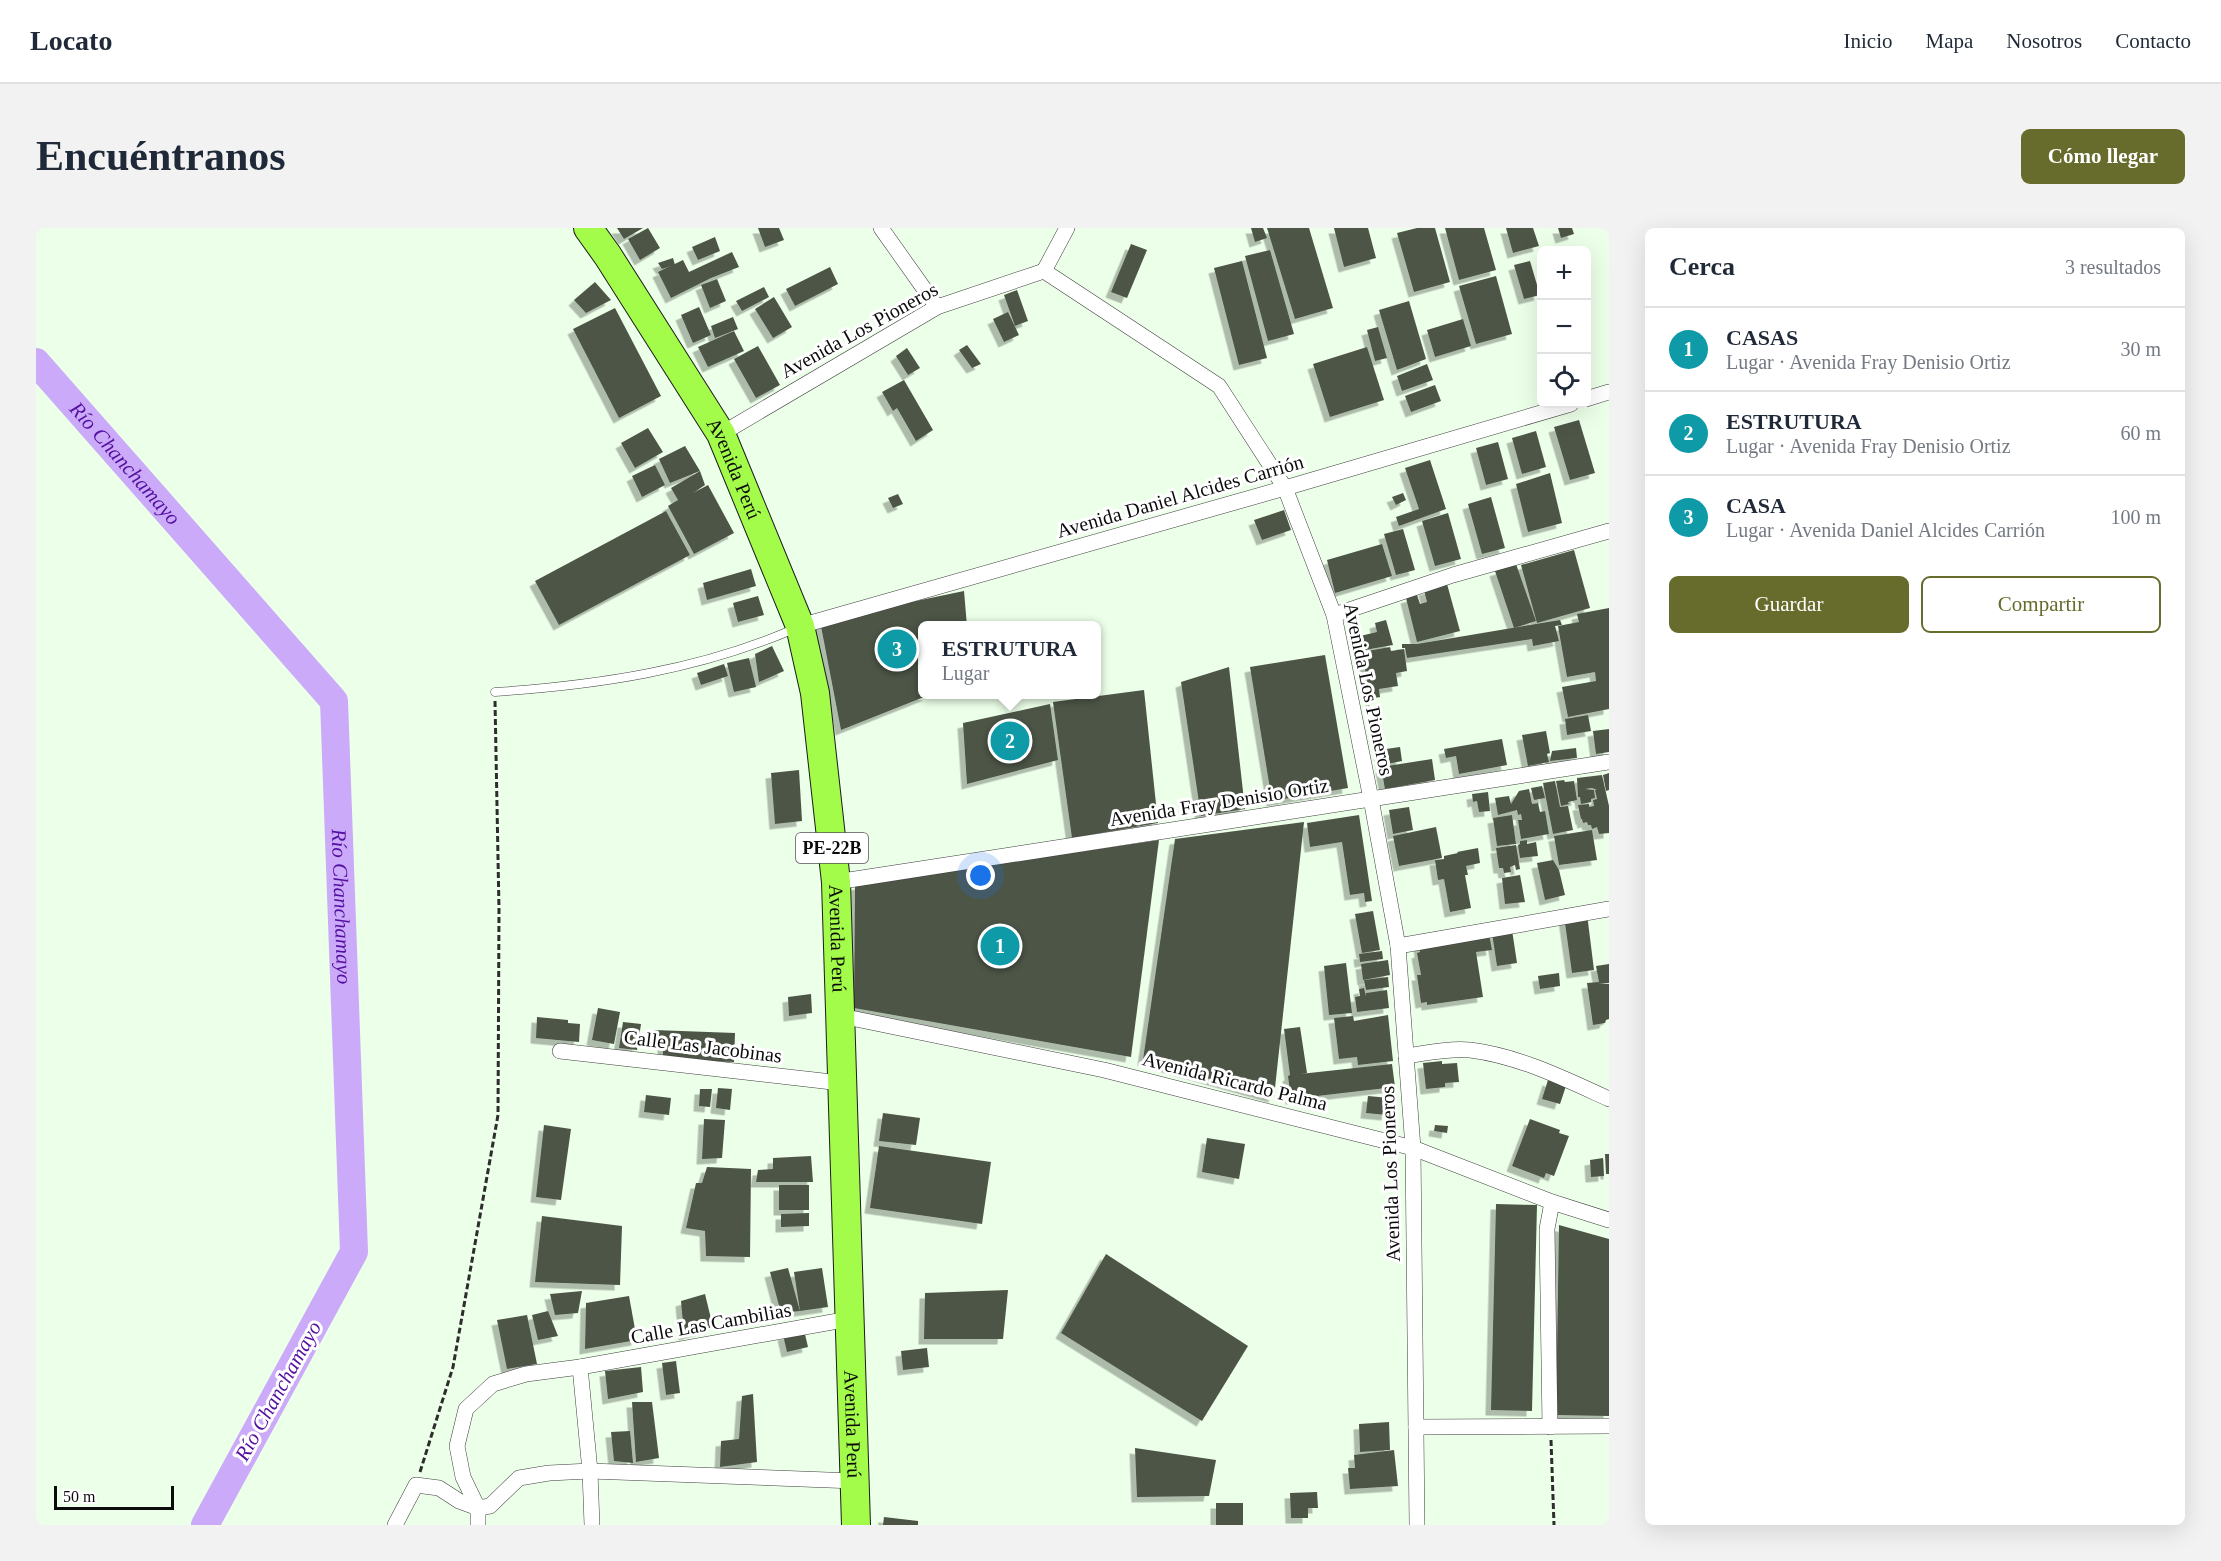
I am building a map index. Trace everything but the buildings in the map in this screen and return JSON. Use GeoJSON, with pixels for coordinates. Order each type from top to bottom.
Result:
{"type":"FeatureCollection","features":[{"type":"Feature","properties":{"kind":"highway","name":"Avenida Perú"},"geometry":{"type":"LineString","coordinates":[[588,228],[721,434],[800,626],[815,693],[836,882],[856,1525]]}},
{"type":"Feature","properties":{"kind":"street"},"geometry":{"type":"LineString","coordinates":[[881,228],[937,307]]}},
{"type":"Feature","properties":{"kind":"street"},"geometry":{"type":"LineString","coordinates":[[1044,271],[1067,228]]}},
{"type":"Feature","properties":{"kind":"street","name":"Avenida Los Pioneros"},"geometry":{"type":"LineString","coordinates":[[721,434],[937,307],[1044,271],[1219,386],[1285,488],[1334,615],[1398,946],[1413,1148],[1417,1525]]}},
{"type":"Feature","properties":{"kind":"street"},"geometry":{"type":"LineString","coordinates":[[1591,398],[1609,392]]}},
{"type":"Feature","properties":{"kind":"street","name":"Avenida Daniel Alcides Carrión"},"geometry":{"type":"LineString","coordinates":[[800,626],[1557,408]]}},
{"type":"Feature","properties":{"kind":"street"},"geometry":{"type":"LineString","coordinates":[[1334,615],[1453,574],[1609,531]]}},
{"type":"Feature","properties":{"kind":"street","name":"Avenida Fray Denisio Ortiz"},"geometry":{"type":"LineString","coordinates":[[836,882],[1609,762]]}},
{"type":"Feature","properties":{"kind":"street"},"geometry":{"type":"LineString","coordinates":[[1398,946],[1609,909]]}},
{"type":"Feature","properties":{"kind":"street","name":"Avenida Ricardo Palma"},"geometry":{"type":"LineString","coordinates":[[841,1016],[1104,1070],[1413,1148],[1552,1202],[1609,1220]]}},
{"type":"Feature","properties":{"kind":"street"},"geometry":{"type":"LineString","coordinates":[[1406,1056],[1449,1050],[1470,1050],[1492,1054],[1559,1076],[1609,1099]]}},
{"type":"Feature","properties":{"kind":"street","name":"Calle Las Jacobinas"},"geometry":{"type":"LineString","coordinates":[[560,1051],[841,1083]]}},
{"type":"Feature","properties":{"kind":"street"},"geometry":{"type":"LineString","coordinates":[[1550,1427],[1547,1229],[1552,1202]]}},
{"type":"Feature","properties":{"kind":"street","name":"Calle Las Cambilias"},"geometry":{"type":"LineString","coordinates":[[478,1508],[463,1477],[457,1446],[466,1409],[493,1384],[526,1374],[580,1367],[849,1319]]}},
{"type":"Feature","properties":{"kind":"street"},"geometry":{"type":"LineString","coordinates":[[580,1367],[590,1471],[592,1525]]}},
{"type":"Feature","properties":{"kind":"street"},"geometry":{"type":"LineString","coordinates":[[1416,1427],[1609,1426]]}},
{"type":"Feature","properties":{"kind":"street"},"geometry":{"type":"LineString","coordinates":[[395,1525],[416,1485],[439,1488],[459,1501],[478,1508],[490,1506],[519,1478],[549,1473],[590,1471],[855,1481]]}},
{"type":"Feature","properties":{"kind":"street"},"geometry":{"type":"LineString","coordinates":[[478,1508],[478,1525]]}},
{"type":"Feature","properties":{"kind":"lane"},"geometry":{"type":"LineString","coordinates":[[495,692],[606,681],[693,664],[758,644],[800,626]]}},
{"type":"Feature","properties":{"kind":"path"},"geometry":{"type":"LineString","coordinates":[[416,1485],[453,1367],[498,1115],[499,910],[495,692]]}},
{"type":"Feature","properties":{"kind":"path"},"geometry":{"type":"LineString","coordinates":[[1550,1427],[1554,1525]]}},
{"type":"Feature","properties":{"kind":"waterway","name":"Río Chanchamayo"},"geometry":{"type":"LineString","coordinates":[[36,362],[334,701],[354,1252],[205,1525]]}},
{"type":"Feature","properties":{"kind":"place","name":"CASA"},"geometry":{"type":"Point","coordinates":[897,649]}},
{"type":"Feature","properties":{"kind":"place","name":"ESTRUTURA"},"geometry":{"type":"Point","coordinates":[1010,741]}},
{"type":"Feature","properties":{"kind":"place","name":"CASAS"},"geometry":{"type":"Point","coordinates":[1000,946]}}]}
